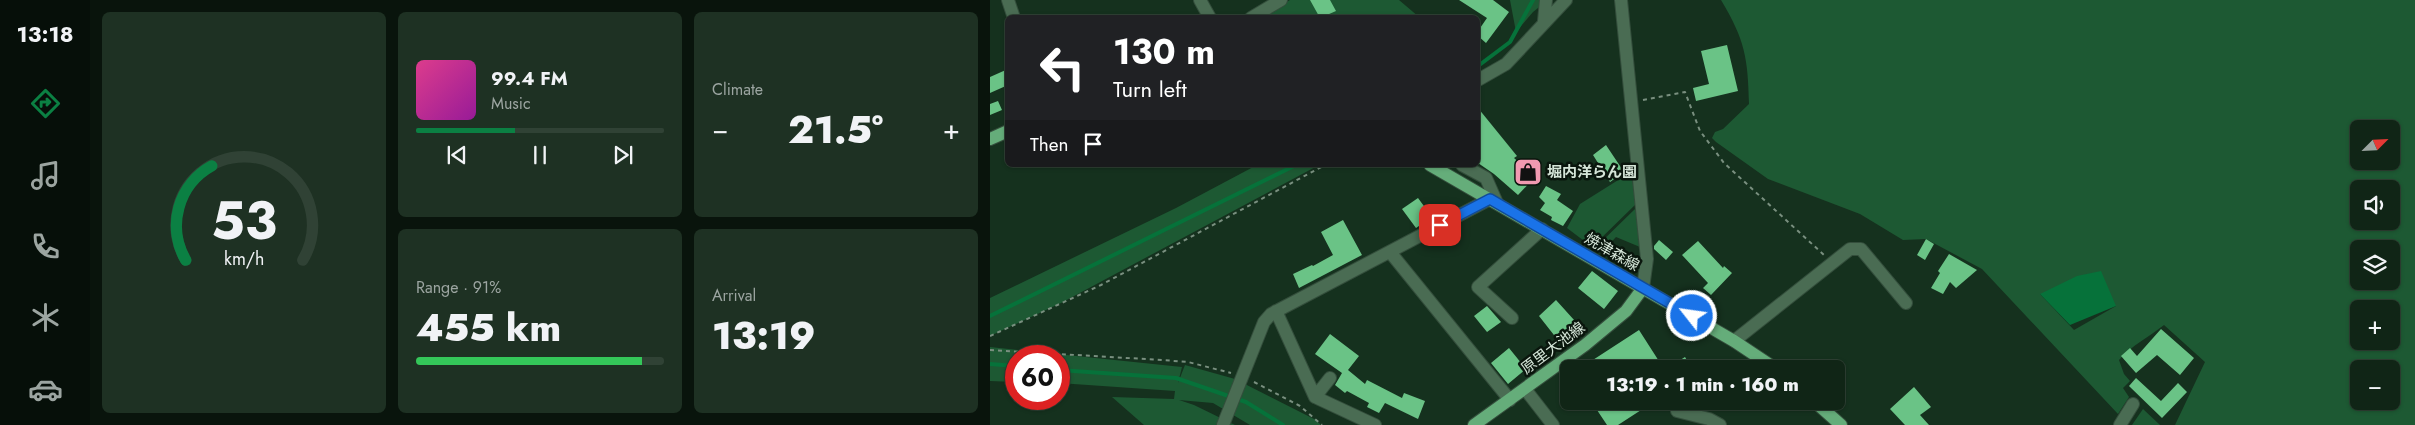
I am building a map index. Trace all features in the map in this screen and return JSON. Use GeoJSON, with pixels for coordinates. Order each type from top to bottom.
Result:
{"type":"FeatureCollection","features":[{"type":"Feature","properties":{"kind":"main road"},"geometry":{"type":"LineString","coordinates":[[990,139],[1005,132]]}},
{"type":"Feature","properties":{"kind":"main road","name":"焼津森線"},"geometry":{"type":"LineString","coordinates":[[1434,167],[1734,341],[1762,360]]}},
{"type":"Feature","properties":{"kind":"main road","name":"原里大池線"},"geometry":{"type":"LineString","coordinates":[[1474,425],[1585,345],[1626,311],[1643,288]]}},
{"type":"Feature","properties":{"kind":"main road"},"geometry":{"type":"LineString","coordinates":[[1824,410],[1841,425]]}},
{"type":"Feature","properties":{"kind":"street"},"geometry":{"type":"LineString","coordinates":[[1008,0],[1013,15]]}},
{"type":"Feature","properties":{"kind":"street"},"geometry":{"type":"LineString","coordinates":[[1200,0],[1208,15]]}},
{"type":"Feature","properties":{"kind":"street"},"geometry":{"type":"LineString","coordinates":[[1256,15],[1281,0]]}},
{"type":"Feature","properties":{"kind":"street"},"geometry":{"type":"LineString","coordinates":[[1544,20],[1546,0]]}},
{"type":"Feature","properties":{"kind":"street"},"geometry":{"type":"LineString","coordinates":[[1480,79],[1506,64],[1544,20],[1566,0]]}},
{"type":"Feature","properties":{"kind":"street"},"geometry":{"type":"LineString","coordinates":[[1621,0],[1647,259],[1643,288]]}},
{"type":"Feature","properties":{"kind":"street"},"geometry":{"type":"LineString","coordinates":[[1458,181],[1465,167]]}},
{"type":"Feature","properties":{"kind":"street"},"geometry":{"type":"LineString","coordinates":[[1223,425],[1264,322],[1276,311],[1493,201],[1486,178],[1467,167]]}},
{"type":"Feature","properties":{"kind":"street"},"geometry":{"type":"LineString","coordinates":[[1512,318],[1478,287],[1542,229]]}},
{"type":"Feature","properties":{"kind":"street"},"geometry":{"type":"LineString","coordinates":[[1734,341],[1831,262],[1850,249],[1861,249],[1906,303]]}},
{"type":"Feature","properties":{"kind":"street"},"geometry":{"type":"LineString","coordinates":[[1390,252],[1510,400]]}},
{"type":"Feature","properties":{"kind":"street"},"geometry":{"type":"LineString","coordinates":[[1276,311],[1315,397],[1374,425]]}},
{"type":"Feature","properties":{"kind":"street"},"geometry":{"type":"LineString","coordinates":[[1315,397],[1330,378]]}},
{"type":"Feature","properties":{"kind":"street"},"geometry":{"type":"LineString","coordinates":[[1525,389],[1553,425]]}},
{"type":"Feature","properties":{"kind":"street"},"geometry":{"type":"LineString","coordinates":[[2120,425],[2133,404]]}},
{"type":"Feature","properties":{"kind":"street"},"geometry":{"type":"LineString","coordinates":[[1677,411],[1709,419],[1720,425]]}},
{"type":"Feature","properties":{"kind":"path"},"geometry":{"type":"LineString","coordinates":[[1631,103],[1685,92],[1700,131],[1724,163],[1831,262]]}},
{"type":"Feature","properties":{"kind":"path"},"geometry":{"type":"LineString","coordinates":[[990,336],[1101,285],[1321,167]]}},
{"type":"Feature","properties":{"kind":"path"},"geometry":{"type":"LineString","coordinates":[[990,350],[1188,362],[1243,376],[1300,406],[1322,425]]}},
{"type":"Feature","properties":{"kind":"shaded area"},"geometry":{"type":"Polygon","coordinates":[[[1290,0],[1399,0],[1417,15],[1262,15],[1290,0]]]}},
{"type":"Feature","properties":{"kind":"shaded area"},"geometry":{"type":"Polygon","coordinates":[[[1510,0],[1548,0],[1533,12],[1516,32],[1510,0]]]}},
{"type":"Feature","properties":{"kind":"shaded area"},"geometry":{"type":"Polygon","coordinates":[[[1721,0],[2415,0],[2415,425],[2175,425],[2205,362],[2164,325],[2135,345],[2119,360],[2124,374],[2130,381],[2123,388],[2129,397],[2118,414],[1982,269],[1926,239],[1903,240],[1860,214],[1768,179],[1712,138],[1715,132],[1723,129],[1749,104],[1748,74],[1744,50],[1721,0]],[[2040,294],[2074,330],[2116,306],[2040,294]]]}},
{"type":"Feature","properties":{"kind":"shaded area"},"geometry":{"type":"Polygon","coordinates":[[[1253,167],[1315,167],[1061,303],[990,336],[990,298],[1176,208],[1253,167]]]}},
{"type":"Feature","properties":{"kind":"shaded area"},"geometry":{"type":"Polygon","coordinates":[[[1631,172],[1636,204],[1592,247],[1567,228],[1580,204],[1631,172]]]}},
{"type":"Feature","properties":{"kind":"shaded area"},"geometry":{"type":"Polygon","coordinates":[[[1636,208],[1640,247],[1616,237],[1602,252],[1595,248],[1636,208]]]}},
{"type":"Feature","properties":{"kind":"shaded area"},"geometry":{"type":"Polygon","coordinates":[[[2101,271],[2116,306],[2070,325],[2040,294],[2077,276],[2101,271]]]}},
{"type":"Feature","properties":{"kind":"shaded area"},"geometry":{"type":"Polygon","coordinates":[[[990,347],[1005,349],[1005,382],[990,381],[990,347]]]}},
{"type":"Feature","properties":{"kind":"shaded area"},"geometry":{"type":"Polygon","coordinates":[[[1070,355],[1182,367],[1178,383],[1185,365],[1235,379],[1316,420],[1321,425],[1250,425],[1213,403],[1179,400],[1194,405],[1235,425],[1144,425],[1112,397],[1174,399],[1175,391],[1070,384],[1070,355]]]}},
{"type":"Feature","properties":{"kind":"shaded area"},"geometry":{"type":"Polygon","coordinates":[[[2143,409],[2160,425],[2132,425],[2143,409]]]}},
{"type":"Feature","properties":{"kind":"building"},"geometry":{"type":"Polygon","coordinates":[[[1310,0],[1330,0],[1336,11],[1327,15],[1318,15],[1310,0]]]}},
{"type":"Feature","properties":{"kind":"building"},"geometry":{"type":"Polygon","coordinates":[[[1459,0],[1493,0],[1509,12],[1486,43],[1480,38],[1480,28],[1487,18],[1459,0]]]}},
{"type":"Feature","properties":{"kind":"building"},"geometry":{"type":"Polygon","coordinates":[[[1727,45],[1738,91],[1696,101],[1693,88],[1709,84],[1701,51],[1727,45]]]}},
{"type":"Feature","properties":{"kind":"building"},"geometry":{"type":"Polygon","coordinates":[[[1005,70],[1005,86],[990,93],[990,77],[1005,70]]]}},
{"type":"Feature","properties":{"kind":"building"},"geometry":{"type":"Polygon","coordinates":[[[998,101],[1002,110],[990,115],[990,104],[998,101]]]}},
{"type":"Feature","properties":{"kind":"building"},"geometry":{"type":"Polygon","coordinates":[[[1480,110],[1517,156],[1514,158],[1535,177],[1518,195],[1480,164],[1480,110]]]}},
{"type":"Feature","properties":{"kind":"building"},"geometry":{"type":"Polygon","coordinates":[[[1606,145],[1624,172],[1610,182],[1593,155],[1606,145]]]}},
{"type":"Feature","properties":{"kind":"building"},"geometry":{"type":"Polygon","coordinates":[[[1546,186],[1561,194],[1557,200],[1573,211],[1563,226],[1551,220],[1552,217],[1540,210],[1545,203],[1539,197],[1546,186]]]}},
{"type":"Feature","properties":{"kind":"building"},"geometry":{"type":"Polygon","coordinates":[[[1418,198],[1432,217],[1416,228],[1402,209],[1418,198]]]}},
{"type":"Feature","properties":{"kind":"building"},"geometry":{"type":"Polygon","coordinates":[[[1343,220],[1362,255],[1299,288],[1293,274],[1333,255],[1321,232],[1343,220]]]}},
{"type":"Feature","properties":{"kind":"building"},"geometry":{"type":"Polygon","coordinates":[[[1926,239],[1934,244],[1925,260],[1917,255],[1926,239]]]}},
{"type":"Feature","properties":{"kind":"building"},"geometry":{"type":"Polygon","coordinates":[[[1659,240],[1673,252],[1666,260],[1654,249],[1659,240]]]}},
{"type":"Feature","properties":{"kind":"building"},"geometry":{"type":"Polygon","coordinates":[[[1698,241],[1723,268],[1724,266],[1732,273],[1711,295],[1703,288],[1708,283],[1682,255],[1698,241]]]}},
{"type":"Feature","properties":{"kind":"building"},"geometry":{"type":"Polygon","coordinates":[[[1949,254],[1977,270],[1956,288],[1950,282],[1943,294],[1931,288],[1940,273],[1938,271],[1949,254]]]}},
{"type":"Feature","properties":{"kind":"building"},"geometry":{"type":"Polygon","coordinates":[[[1592,271],[1618,291],[1604,309],[1578,288],[1592,271]]]}},
{"type":"Feature","properties":{"kind":"building"},"geometry":{"type":"Polygon","coordinates":[[[1556,300],[1584,331],[1570,343],[1566,340],[1561,344],[1539,316],[1556,300]]]}},
{"type":"Feature","properties":{"kind":"building"},"geometry":{"type":"Polygon","coordinates":[[[1487,306],[1501,322],[1487,332],[1474,316],[1487,306]]]}},
{"type":"Feature","properties":{"kind":"building"},"geometry":{"type":"Polygon","coordinates":[[[2161,329],[2194,358],[2180,375],[2157,355],[2136,373],[2121,356],[2130,348],[2137,356],[2161,329]]]}},
{"type":"Feature","properties":{"kind":"building"},"geometry":{"type":"Polygon","coordinates":[[[1639,330],[1658,360],[1593,360],[1639,330]]]}},
{"type":"Feature","properties":{"kind":"building"},"geometry":{"type":"Polygon","coordinates":[[[1330,334],[1359,356],[1348,370],[1365,384],[1367,380],[1402,398],[1404,393],[1425,401],[1418,419],[1385,403],[1379,413],[1367,407],[1369,403],[1347,391],[1345,393],[1335,385],[1342,373],[1315,354],[1330,334]]]}},
{"type":"Feature","properties":{"kind":"building"},"geometry":{"type":"Polygon","coordinates":[[[1509,348],[1526,369],[1508,384],[1491,363],[1509,348]]]}},
{"type":"Feature","properties":{"kind":"building"},"geometry":{"type":"Polygon","coordinates":[[[2136,378],[2161,401],[2178,383],[2187,392],[2162,418],[2129,386],[2136,378]]]}},
{"type":"Feature","properties":{"kind":"building"},"geometry":{"type":"Polygon","coordinates":[[[1914,387],[1931,407],[1920,415],[1929,425],[1905,425],[1890,409],[1914,387]]]}},
{"type":"Feature","properties":{"kind":"building"},"geometry":{"type":"Polygon","coordinates":[[[1597,410],[1641,410],[1618,425],[1607,425],[1597,410]]]}},
{"type":"Feature","properties":{"kind":"waterway"},"geometry":{"type":"LineString","coordinates":[[1480,64],[1510,42],[1533,0]]}},
{"type":"Feature","properties":{"kind":"waterway"},"geometry":{"type":"LineString","coordinates":[[990,316],[1292,167]]}},
{"type":"Feature","properties":{"kind":"waterway"},"geometry":{"type":"LineString","coordinates":[[990,364],[1005,365]]}},
{"type":"Feature","properties":{"kind":"waterway"},"geometry":{"type":"LineString","coordinates":[[1070,371],[1176,378],[1246,402],[1283,425]]}},
{"type":"Feature","properties":{"kind":"place","name":"堀内洋らん園"},"geometry":{"type":"Point","coordinates":[1528,172]}},
{"type":"Feature","properties":{"kind":"route"},"geometry":{"type":"LineString","coordinates":[[1440,225],[1490,199],[1692,316]]}}]}
